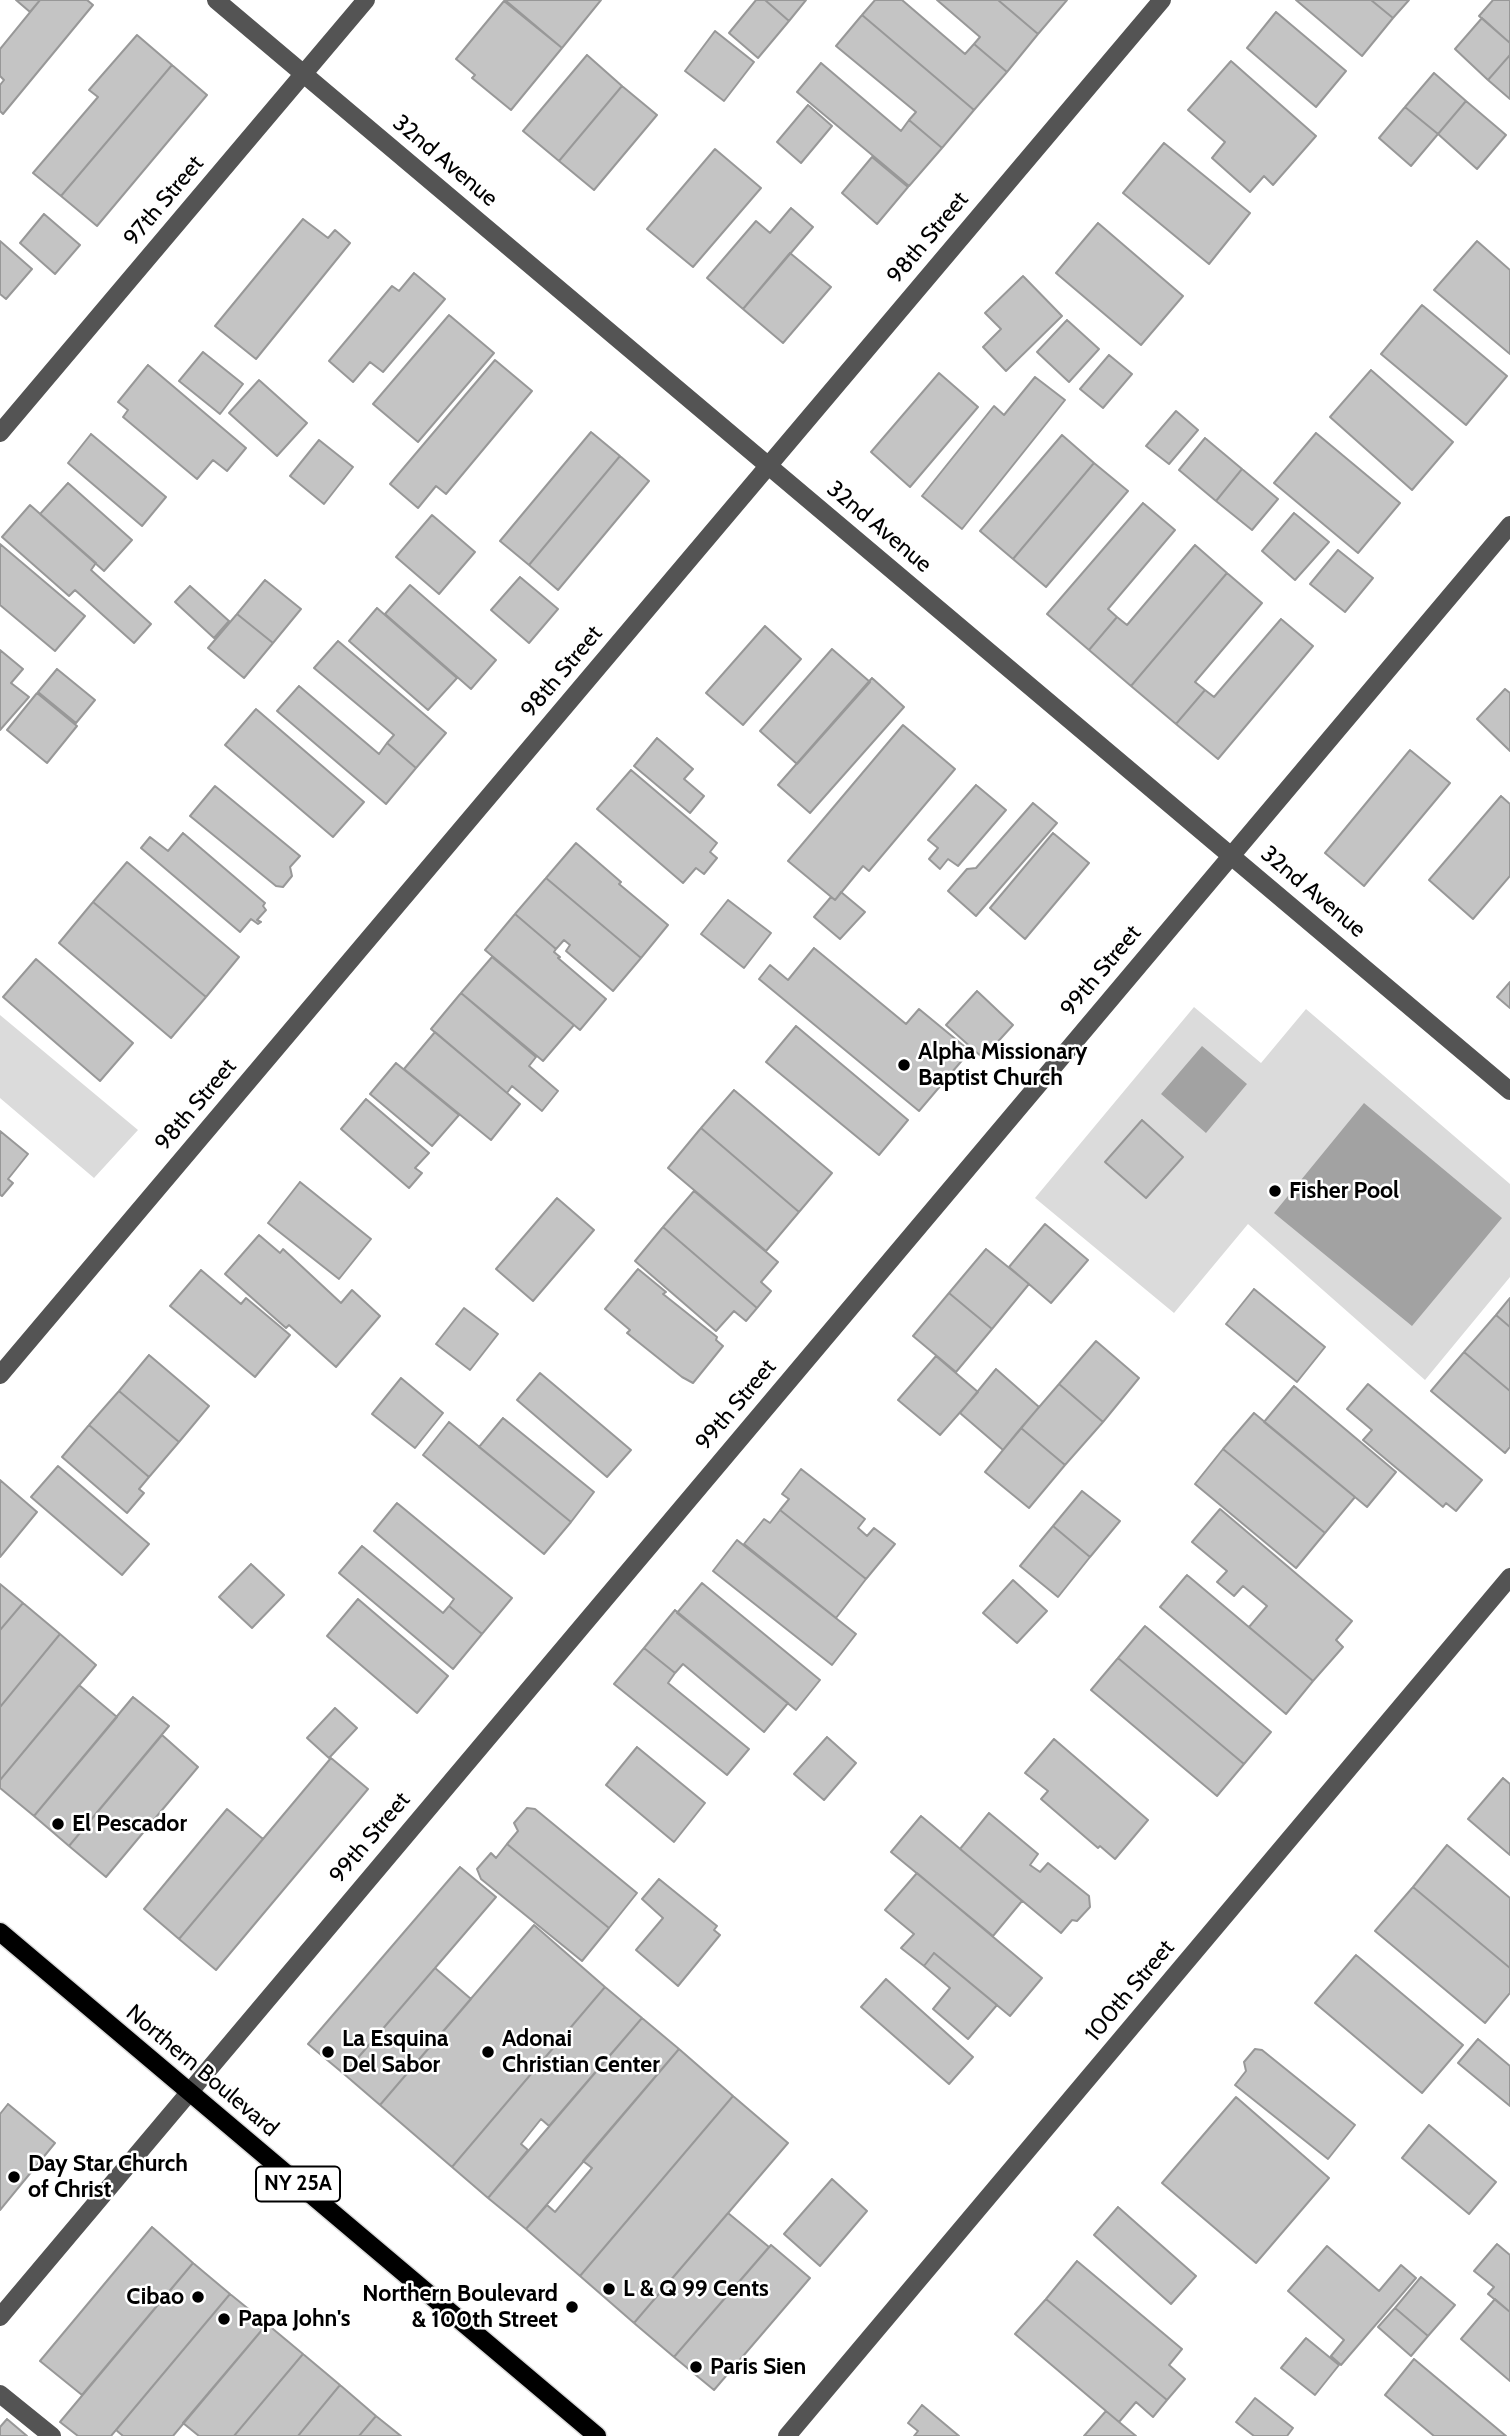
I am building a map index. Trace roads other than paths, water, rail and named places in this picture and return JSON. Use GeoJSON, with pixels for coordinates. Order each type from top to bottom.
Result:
{"type":"FeatureCollection","features":[{"type":"Feature","properties":{"kind":"main road","name":"Northern Boulevard"},"geometry":{"type":"LineString","coordinates":[[0,1932],[597,2436]]}},
{"type":"Feature","properties":{"kind":"street","name":"32nd Avenue"},"geometry":{"type":"LineString","coordinates":[[216,0],[1510,1091]]}},
{"type":"Feature","properties":{"kind":"street","name":"97th Street"},"geometry":{"type":"LineString","coordinates":[[0,433],[366,0]]}},
{"type":"Feature","properties":{"kind":"street","name":"98th Street"},"geometry":{"type":"LineString","coordinates":[[0,1375],[1162,0]]}},
{"type":"Feature","properties":{"kind":"street","name":"99th Street"},"geometry":{"type":"LineString","coordinates":[[0,2317],[1510,525]]}},
{"type":"Feature","properties":{"kind":"street","name":"100th Street"},"geometry":{"type":"LineString","coordinates":[[787,2436],[1510,1577]]}},
{"type":"Feature","properties":{"kind":"street"},"geometry":{"type":"LineString","coordinates":[[0,2394],[52,2436]]}},
{"type":"Feature","properties":{"kind":"place","name":"Alpha Missionary Baptist Church"},"geometry":{"type":"Point","coordinates":[904,1065]}},
{"type":"Feature","properties":{"kind":"place","name":"Fisher Pool"},"geometry":{"type":"Point","coordinates":[1275,1191]}},
{"type":"Feature","properties":{"kind":"place","name":"El Pescador"},"geometry":{"type":"Point","coordinates":[58,1824]}},
{"type":"Feature","properties":{"kind":"place","name":"La Esquina Del Sabor"},"geometry":{"type":"Point","coordinates":[328,2052]}},
{"type":"Feature","properties":{"kind":"place","name":"Adonai Christian Center"},"geometry":{"type":"Point","coordinates":[488,2052]}},
{"type":"Feature","properties":{"kind":"place","name":"Day Star Church of Christ"},"geometry":{"type":"Point","coordinates":[14,2177]}},
{"type":"Feature","properties":{"kind":"place","name":"L & Q 99 Cents"},"geometry":{"type":"Point","coordinates":[609,2289]}},
{"type":"Feature","properties":{"kind":"place","name":"Cibao"},"geometry":{"type":"Point","coordinates":[198,2297]}},
{"type":"Feature","properties":{"kind":"place","name":"Northern Boulevard & 100th Street"},"geometry":{"type":"Point","coordinates":[572,2307]}},
{"type":"Feature","properties":{"kind":"place","name":"Papa John's"},"geometry":{"type":"Point","coordinates":[224,2319]}},
{"type":"Feature","properties":{"kind":"place","name":"Paris Sien"},"geometry":{"type":"Point","coordinates":[696,2367]}}]}
